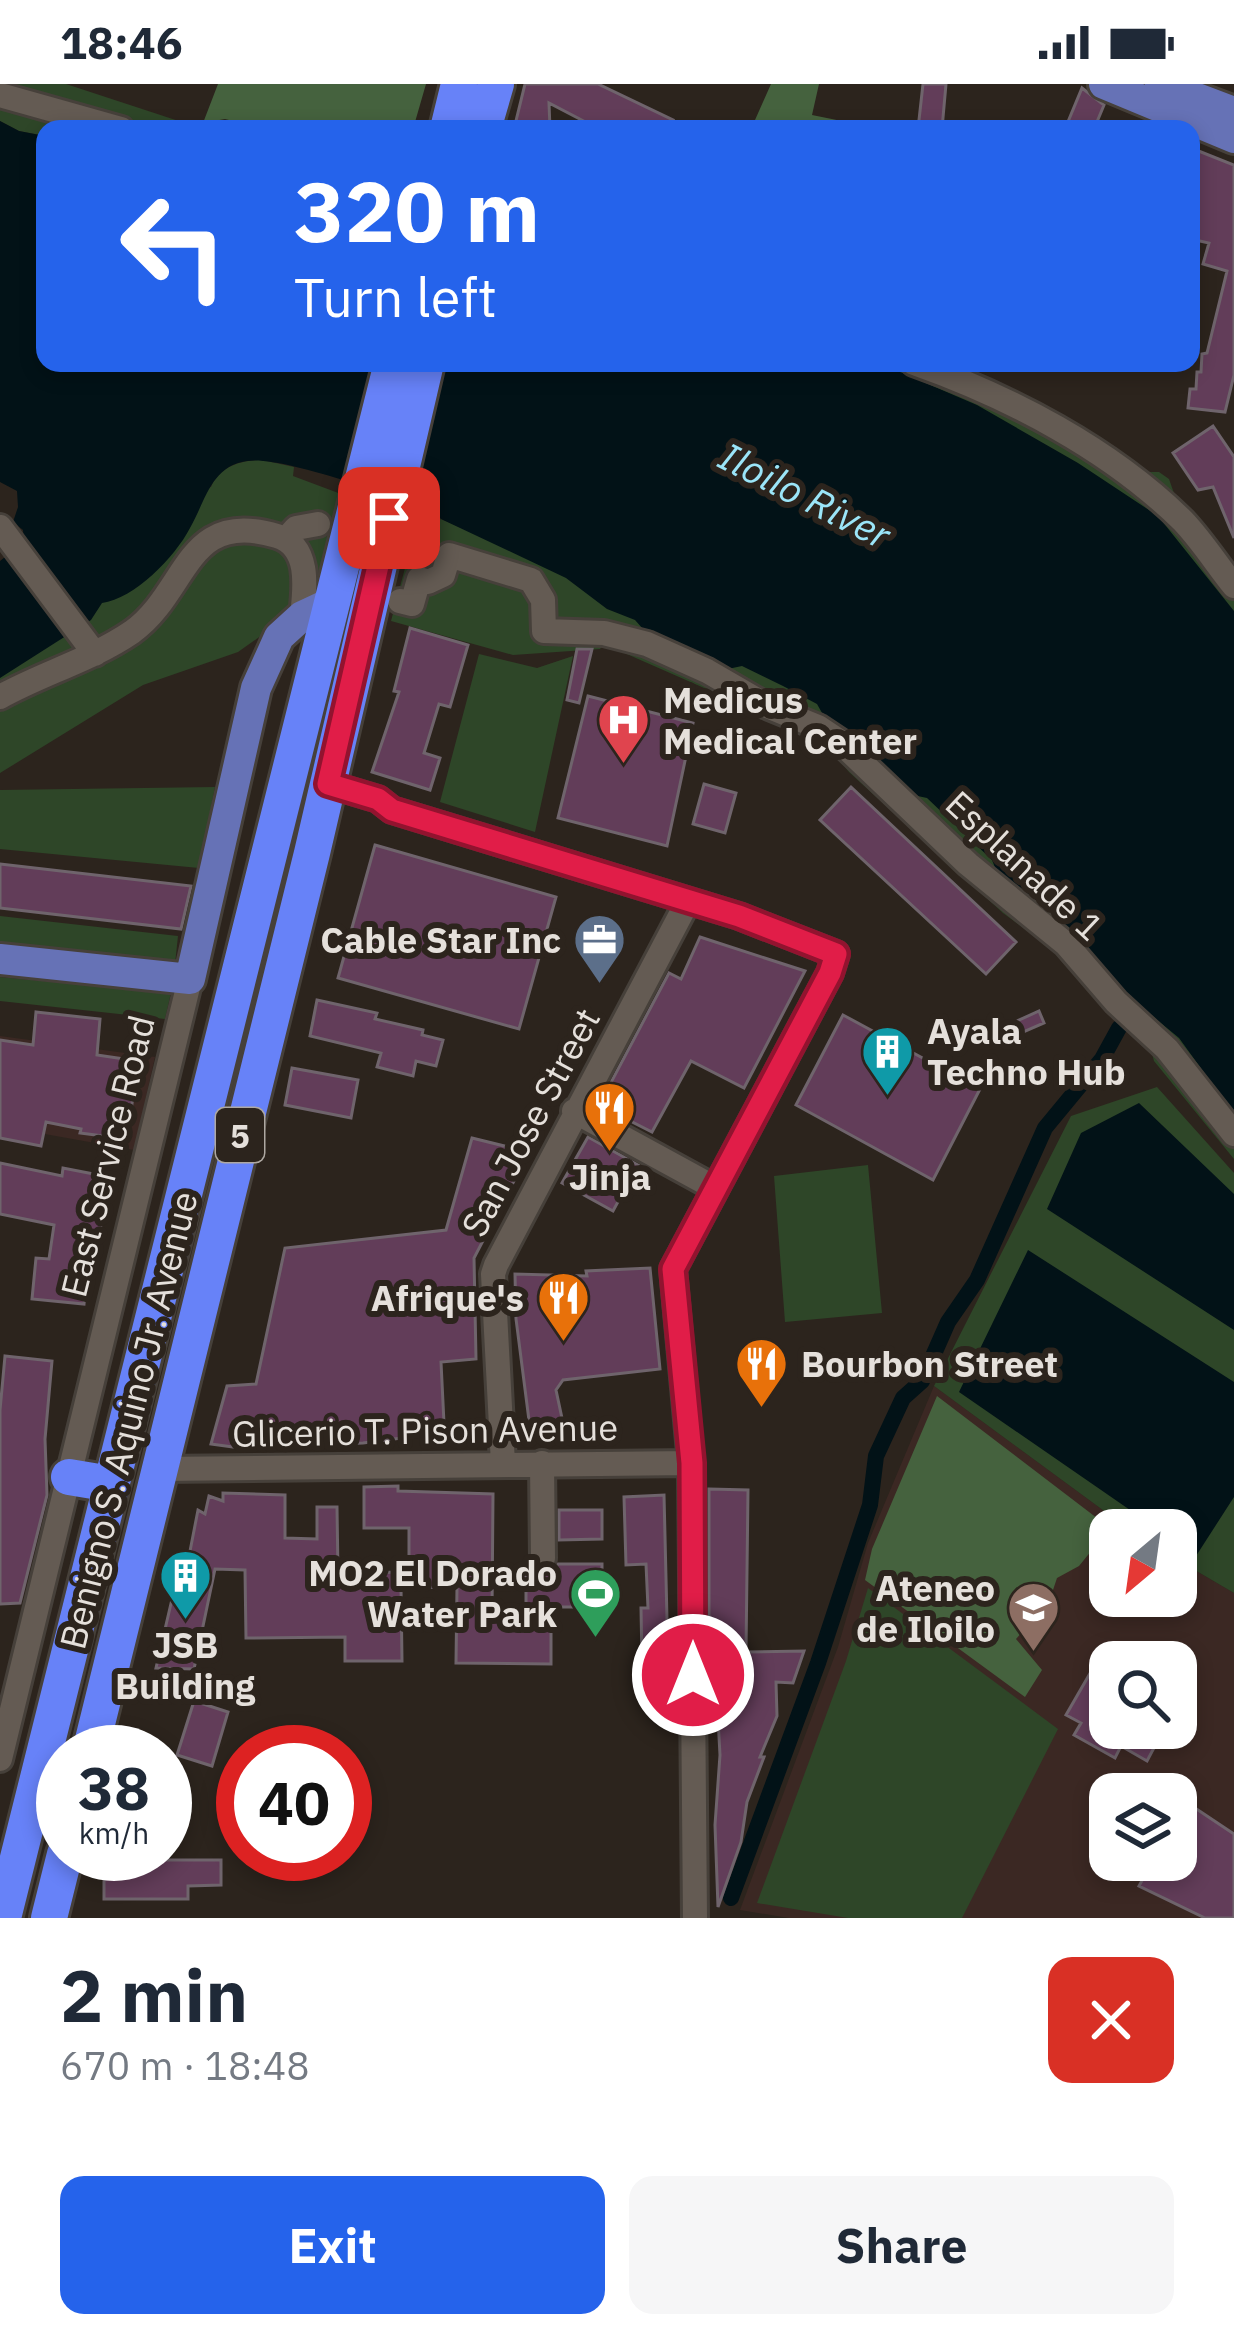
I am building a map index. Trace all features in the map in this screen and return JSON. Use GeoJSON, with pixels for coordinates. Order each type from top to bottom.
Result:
{"type":"FeatureCollection","features":[{"type":"Feature","properties":{"kind":"highway"},"geometry":{"type":"LineString","coordinates":[[459,84],[464,120]]}},
{"type":"Feature","properties":{"kind":"highway"},"geometry":{"type":"LineString","coordinates":[[470,120],[496,84]]}},
{"type":"Feature","properties":{"kind":"highway","name":"Benigno S. Aquino Jr. Avenue"},"geometry":{"type":"LineString","coordinates":[[97,1725],[326,792],[373,513],[391,372]]}},
{"type":"Feature","properties":{"kind":"highway","name":"Benigno S. Aquino Jr. Avenue"},"geometry":{"type":"LineString","coordinates":[[6,1908],[163,1281],[317,609],[373,513],[423,372]]}},
{"type":"Feature","properties":{"kind":"highway"},"geometry":{"type":"LineString","coordinates":[[163,1281],[202,1291]]}},
{"type":"Feature","properties":{"kind":"highway"},"geometry":{"type":"LineString","coordinates":[[69,1478],[111,1484]]}},
{"type":"Feature","properties":{"kind":"highway"},"geometry":{"type":"LineString","coordinates":[[6,1908],[50,1913],[58,1881]]}},
{"type":"Feature","properties":{"kind":"main road"},"geometry":{"type":"LineString","coordinates":[[1104,84],[1191,120]]}},
{"type":"Feature","properties":{"kind":"main road"},"geometry":{"type":"LineString","coordinates":[[1160,84],[1234,112]]}},
{"type":"Feature","properties":{"kind":"main road"},"geometry":{"type":"LineString","coordinates":[[1200,124],[1234,138]]}},
{"type":"Feature","properties":{"kind":"main road","name":"East Service Road"},"geometry":{"type":"LineString","coordinates":[[190,979],[256,688],[279,637],[317,609]]}},
{"type":"Feature","properties":{"kind":"main road"},"geometry":{"type":"LineString","coordinates":[[0,959],[190,979]]}},
{"type":"Feature","properties":{"kind":"street"},"geometry":{"type":"LineString","coordinates":[[0,95],[89,120]]}},
{"type":"Feature","properties":{"kind":"street"},"geometry":{"type":"LineString","coordinates":[[937,372],[986,391],[1134,478],[1181,520],[1234,586]]}},
{"type":"Feature","properties":{"kind":"street"},"geometry":{"type":"LineString","coordinates":[[286,539],[292,530],[318,524]]}},
{"type":"Feature","properties":{"kind":"street"},"geometry":{"type":"LineString","coordinates":[[0,697],[87,644],[148,618],[204,543],[245,528],[286,539],[305,571],[317,609]]}},
{"type":"Feature","properties":{"kind":"street"},"geometry":{"type":"LineString","coordinates":[[4,533],[87,644]]}},
{"type":"Feature","properties":{"kind":"street","name":"Esplanade 1"},"geometry":{"type":"LineString","coordinates":[[400,601],[412,604],[419,579],[428,582],[443,575],[448,555],[526,578],[542,595],[544,631],[623,636],[647,644],[818,727],[873,771],[968,864],[1066,944],[1116,1002],[1167,1048],[1234,1134]]}},
{"type":"Feature","properties":{"kind":"street"},"geometry":{"type":"LineString","coordinates":[[326,792],[359,810],[392,810],[688,901],[836,954],[836,962],[673,1269],[692,1463],[695,1918]]}},
{"type":"Feature","properties":{"kind":"street","name":"San Jose Street"},"geometry":{"type":"LineString","coordinates":[[503,1463],[493,1274],[574,1111],[688,901]]}},
{"type":"Feature","properties":{"kind":"street","name":"East Service Road"},"geometry":{"type":"LineString","coordinates":[[0,1759],[190,979]]}},
{"type":"Feature","properties":{"kind":"street"},"geometry":{"type":"LineString","coordinates":[[574,1111],[715,1188]]}},
{"type":"Feature","properties":{"kind":"street"},"geometry":{"type":"LineString","coordinates":[[542,1463],[543,1558]]}},
{"type":"Feature","properties":{"kind":"street","name":"Glicerio T. Pison Avenue"},"geometry":{"type":"LineString","coordinates":[[160,1469],[692,1463]]}},
{"type":"Feature","properties":{"kind":"shaded area"},"geometry":{"type":"Polygon","coordinates":[[[0,1036],[155,1057],[134,1150],[0,1126],[0,1036]]]}},
{"type":"Feature","properties":{"kind":"shaded area","name":"Ateneo de Iloilo"},"geometry":{"type":"Polygon","coordinates":[[[934,1386],[1101,1509],[1089,1509],[1089,1617],[1197,1617],[1197,1571],[1234,1593],[1234,1918],[789,1918],[740,1910],[838,1647],[868,1543],[934,1386]]]}},
{"type":"Feature","properties":{"kind":"green space"},"geometry":{"type":"Polygon","coordinates":[[[0,84],[66,84],[176,120],[36,120],[36,134],[0,121],[0,84]]]}},
{"type":"Feature","properties":{"kind":"green space"},"geometry":{"type":"Polygon","coordinates":[[[218,84],[426,84],[416,120],[204,120],[218,84]]]}},
{"type":"Feature","properties":{"kind":"green space"},"geometry":{"type":"Polygon","coordinates":[[[771,84],[819,84],[812,115],[837,120],[755,120],[771,84]]]}},
{"type":"Feature","properties":{"kind":"green space"},"geometry":{"type":"Polygon","coordinates":[[[851,372],[971,372],[990,379],[1142,472],[1159,472],[1169,479],[1176,499],[1234,569],[1234,630],[851,372]]]}},
{"type":"Feature","properties":{"kind":"green space"},"geometry":{"type":"Polygon","coordinates":[[[262,460],[294,467],[293,476],[341,494],[320,576],[295,612],[238,652],[143,685],[0,773],[0,657],[64,630],[69,641],[87,628],[77,608],[189,489],[211,487],[231,466],[262,460]]]}},
{"type":"Feature","properties":{"kind":"green space"},"geometry":{"type":"Polygon","coordinates":[[[441,519],[787,670],[1162,1007],[1234,1102],[1234,1159],[1154,1061],[1151,1050],[1053,950],[1003,913],[812,736],[718,689],[711,691],[604,644],[600,649],[513,655],[391,621],[413,538],[441,519]]]}},
{"type":"Feature","properties":{"kind":"green space"},"geometry":{"type":"Polygon","coordinates":[[[479,654],[537,668],[573,656],[535,832],[440,802],[479,654]]]}},
{"type":"Feature","properties":{"kind":"green space"},"geometry":{"type":"Polygon","coordinates":[[[215,787],[199,868],[0,849],[0,790],[215,787]]]}},
{"type":"Feature","properties":{"kind":"green space"},"geometry":{"type":"Polygon","coordinates":[[[0,916],[178,936],[175,964],[0,946],[0,916]]]}},
{"type":"Feature","properties":{"kind":"green space"},"geometry":{"type":"Polygon","coordinates":[[[0,977],[171,993],[165,1019],[0,1001],[0,977]]]}},
{"type":"Feature","properties":{"kind":"green space"},"geometry":{"type":"Polygon","coordinates":[[[1157,1087],[1234,1173],[1234,1593],[1197,1571],[1197,1509],[1101,1509],[934,1386],[1071,1116],[1157,1087]]]}},
{"type":"Feature","properties":{"kind":"green space"},"geometry":{"type":"Polygon","coordinates":[[[868,1165],[882,1313],[785,1322],[774,1176],[868,1165]]]}},
{"type":"Feature","properties":{"kind":"green space"},"geometry":{"type":"Polygon","coordinates":[[[937,1396],[1089,1512],[1089,1554],[1079,1566],[1057,1578],[1052,1593],[1032,1607],[1030,1623],[1016,1639],[1042,1670],[1025,1697],[865,1580],[872,1549],[937,1396]]]}},
{"type":"Feature","properties":{"kind":"green space"},"geometry":{"type":"Polygon","coordinates":[[[868,1588],[1058,1729],[962,1918],[848,1918],[757,1903],[868,1588]]]}},
{"type":"Feature","properties":{"kind":"water","name":"Iloilo River"},"geometry":{"type":"Polygon","coordinates":[[[0,121],[36,134],[36,372],[900,372],[977,405],[1158,516],[1234,611],[1234,1114],[1179,1038],[1121,990],[1032,898],[998,875],[992,860],[927,798],[913,795],[826,720],[817,704],[742,666],[723,670],[651,638],[635,620],[607,609],[566,578],[441,519],[435,510],[263,461],[235,464],[217,477],[183,539],[152,575],[127,594],[102,603],[91,620],[0,678],[0,561],[24,542],[23,530],[13,522],[17,491],[0,482],[0,121]]]}},
{"type":"Feature","properties":{"kind":"water"},"geometry":{"type":"Polygon","coordinates":[[[1139,1103],[1234,1194],[1234,1330],[1047,1209],[1081,1133],[1139,1103]]]}},
{"type":"Feature","properties":{"kind":"water"},"geometry":{"type":"Polygon","coordinates":[[[1028,1250],[1234,1382],[1234,1497],[1197,1554],[1197,1509],[1129,1509],[959,1392],[1028,1250]]]}},
{"type":"Feature","properties":{"kind":"building"},"geometry":{"type":"Polygon","coordinates":[[[525,84],[598,84],[673,120],[582,120],[549,103],[550,120],[516,120],[525,84]]]}},
{"type":"Feature","properties":{"kind":"building"},"geometry":{"type":"Polygon","coordinates":[[[923,84],[946,84],[943,120],[919,120],[923,84]]]}},
{"type":"Feature","properties":{"kind":"building"},"geometry":{"type":"Polygon","coordinates":[[[1082,88],[1104,105],[1098,120],[1069,120],[1082,88]]]}},
{"type":"Feature","properties":{"kind":"building"},"geometry":{"type":"Polygon","coordinates":[[[1200,152],[1234,165],[1234,375],[1225,412],[1188,408],[1227,271],[1203,264],[1209,243],[1200,241],[1200,152]]]}},
{"type":"Feature","properties":{"kind":"building"},"geometry":{"type":"Polygon","coordinates":[[[1213,426],[1234,457],[1234,538],[1213,487],[1198,490],[1173,453],[1213,426]]]}},
{"type":"Feature","properties":{"kind":"building"},"geometry":{"type":"Polygon","coordinates":[[[410,628],[468,645],[450,707],[439,704],[424,753],[440,758],[430,790],[372,772],[399,692],[394,691],[410,628]]]}},
{"type":"Feature","properties":{"kind":"building"},"geometry":{"type":"Polygon","coordinates":[[[577,649],[592,649],[579,703],[567,700],[577,649]]]}},
{"type":"Feature","properties":{"kind":"building"},"geometry":{"type":"Polygon","coordinates":[[[588,696],[693,723],[667,846],[558,818],[588,696]]]}},
{"type":"Feature","properties":{"kind":"building"},"geometry":{"type":"Polygon","coordinates":[[[704,784],[736,793],[725,833],[693,824],[704,784]]]}},
{"type":"Feature","properties":{"kind":"building"},"geometry":{"type":"Polygon","coordinates":[[[851,787],[1016,942],[986,974],[820,820],[851,787]]]}},
{"type":"Feature","properties":{"kind":"building"},"geometry":{"type":"Polygon","coordinates":[[[375,845],[556,897],[519,1029],[338,978],[375,845]]]}},
{"type":"Feature","properties":{"kind":"building"},"geometry":{"type":"Polygon","coordinates":[[[0,864],[191,886],[181,929],[0,908],[0,864]]]}},
{"type":"Feature","properties":{"kind":"building"},"geometry":{"type":"Polygon","coordinates":[[[700,937],[805,971],[744,1088],[691,1061],[652,1132],[599,1105],[669,973],[681,979],[700,937]]]}},
{"type":"Feature","properties":{"kind":"building"},"geometry":{"type":"Polygon","coordinates":[[[317,1000],[377,1013],[375,1019],[423,1030],[422,1035],[443,1040],[436,1066],[416,1061],[413,1076],[377,1067],[381,1053],[310,1036],[317,1000]]]}},
{"type":"Feature","properties":{"kind":"building"},"geometry":{"type":"Polygon","coordinates":[[[1039,1011],[1044,1023],[1000,1042],[995,1031],[1039,1011]]]}},
{"type":"Feature","properties":{"kind":"building"},"geometry":{"type":"Polygon","coordinates":[[[36,1012],[100,1019],[97,1055],[138,1061],[127,1139],[80,1133],[81,1129],[46,1122],[41,1146],[0,1138],[0,1040],[33,1045],[36,1012]]]}},
{"type":"Feature","properties":{"kind":"building","name":"Ayala Techno Hub"},"geometry":{"type":"Polygon","coordinates":[[[843,1015],[980,1089],[933,1180],[796,1105],[843,1015]]]}},
{"type":"Feature","properties":{"kind":"building"},"geometry":{"type":"Polygon","coordinates":[[[292,1068],[358,1080],[351,1118],[285,1105],[292,1068]]]}},
{"type":"Feature","properties":{"kind":"building"},"geometry":{"type":"Polygon","coordinates":[[[588,1137],[638,1165],[613,1211],[562,1183],[588,1137]]]}},
{"type":"Feature","properties":{"kind":"building"},"geometry":{"type":"Polygon","coordinates":[[[472,1138],[529,1152],[474,1258],[476,1359],[441,1362],[444,1423],[409,1424],[410,1437],[363,1443],[240,1448],[211,1444],[227,1386],[256,1384],[285,1248],[446,1230],[472,1138]]]}},
{"type":"Feature","properties":{"kind":"building"},"geometry":{"type":"Polygon","coordinates":[[[0,1163],[62,1176],[63,1168],[109,1177],[95,1260],[88,1259],[84,1304],[32,1299],[36,1258],[49,1259],[54,1225],[0,1214],[0,1163]]]}},
{"type":"Feature","properties":{"kind":"building"},"geometry":{"type":"Polygon","coordinates":[[[650,1268],[660,1369],[563,1380],[556,1390],[566,1437],[531,1436],[515,1274],[587,1276],[586,1271],[650,1268]]]}},
{"type":"Feature","properties":{"kind":"building"},"geometry":{"type":"Polygon","coordinates":[[[5,1356],[52,1361],[45,1439],[47,1495],[20,1603],[0,1604],[0,1410],[5,1356]]]}},
{"type":"Feature","properties":{"kind":"building"},"geometry":{"type":"Polygon","coordinates":[[[398,1486],[398,1491],[493,1494],[492,1613],[526,1613],[526,1564],[542,1574],[558,1564],[602,1564],[602,1607],[551,1607],[551,1664],[456,1663],[457,1587],[401,1588],[402,1661],[345,1661],[345,1637],[246,1638],[245,1570],[215,1569],[194,1669],[156,1668],[176,1582],[184,1582],[198,1510],[205,1514],[209,1496],[223,1501],[223,1493],[285,1495],[285,1538],[317,1539],[317,1507],[337,1507],[338,1573],[409,1572],[409,1528],[364,1528],[364,1487],[398,1486]]]}},
{"type":"Feature","properties":{"kind":"building"},"geometry":{"type":"Polygon","coordinates":[[[709,1489],[748,1490],[746,1652],[804,1651],[793,1683],[776,1682],[777,1716],[760,1757],[764,1757],[747,1802],[741,1842],[718,1907],[715,1825],[720,1755],[714,1645],[709,1645],[709,1489]]]}},
{"type":"Feature","properties":{"kind":"building"},"geometry":{"type":"Polygon","coordinates":[[[664,1495],[668,1661],[642,1661],[641,1608],[648,1608],[646,1564],[626,1565],[624,1497],[664,1495]]]}},
{"type":"Feature","properties":{"kind":"building"},"geometry":{"type":"Polygon","coordinates":[[[559,1510],[602,1510],[602,1539],[559,1540],[559,1510]]]}},
{"type":"Feature","properties":{"kind":"building"},"geometry":{"type":"Polygon","coordinates":[[[1089,1675],[1089,1743],[1074,1735],[1081,1723],[1066,1715],[1089,1675]]]}},
{"type":"Feature","properties":{"kind":"building"},"geometry":{"type":"Polygon","coordinates":[[[194,1701],[228,1712],[224,1725],[216,1725],[212,1766],[192,1760],[192,1725],[186,1725],[194,1701]]]}},
{"type":"Feature","properties":{"kind":"building"},"geometry":{"type":"Polygon","coordinates":[[[1099,1749],[1120,1749],[1115,1758],[1099,1749]]]}},
{"type":"Feature","properties":{"kind":"building"},"geometry":{"type":"Polygon","coordinates":[[[1126,1749],[1153,1749],[1147,1761],[1126,1749]]]}},
{"type":"Feature","properties":{"kind":"building"},"geometry":{"type":"Polygon","coordinates":[[[1197,1809],[1234,1834],[1234,1918],[1205,1918],[1139,1886],[1142,1881],[1197,1881],[1197,1809]]]}},
{"type":"Feature","properties":{"kind":"building"},"geometry":{"type":"Polygon","coordinates":[[[192,1860],[216,1860],[216,1881],[221,1885],[188,1886],[188,1899],[104,1899],[104,1881],[192,1881],[192,1860]]]}},
{"type":"Feature","properties":{"kind":"waterway"},"geometry":{"type":"LineString","coordinates":[[731,1898],[818,1663],[870,1505],[876,1456],[903,1398],[922,1381],[948,1322],[977,1280],[1045,1128],[1102,1059],[1119,1028]]}},
{"type":"Feature","properties":{"kind":"place","name":"Medicus Medical Center"},"geometry":{"type":"Point","coordinates":[624,766]}},
{"type":"Feature","properties":{"kind":"place","name":"Cable Star Inc"},"geometry":{"type":"Point","coordinates":[600,985]}},
{"type":"Feature","properties":{"kind":"place","name":"Ayala Techno Hub"},"geometry":{"type":"Point","coordinates":[888,1097]}},
{"type":"Feature","properties":{"kind":"place","name":"Jinja"},"geometry":{"type":"Point","coordinates":[610,1154]}},
{"type":"Feature","properties":{"kind":"place","name":"Afrique's"},"geometry":{"type":"Point","coordinates":[563,1343]}},
{"type":"Feature","properties":{"kind":"place","name":"Bourbon Street"},"geometry":{"type":"Point","coordinates":[762,1409]}},
{"type":"Feature","properties":{"kind":"place","name":"JSB Building"},"geometry":{"type":"Point","coordinates":[185,1622]}},
{"type":"Feature","properties":{"kind":"place","name":"MO2 El Dorado Water Park"},"geometry":{"type":"Point","coordinates":[596,1639]}},
{"type":"Feature","properties":{"kind":"place","name":"Ateneo de Iloilo"},"geometry":{"type":"Point","coordinates":[1034,1654]}},
{"type":"Feature","properties":{"kind":"route"},"geometry":{"type":"LineString","coordinates":[[389,518],[328,784],[378,799],[392,810],[739,916],[836,954],[836,962],[673,1269],[692,1463],[693,1675]]}}]}
